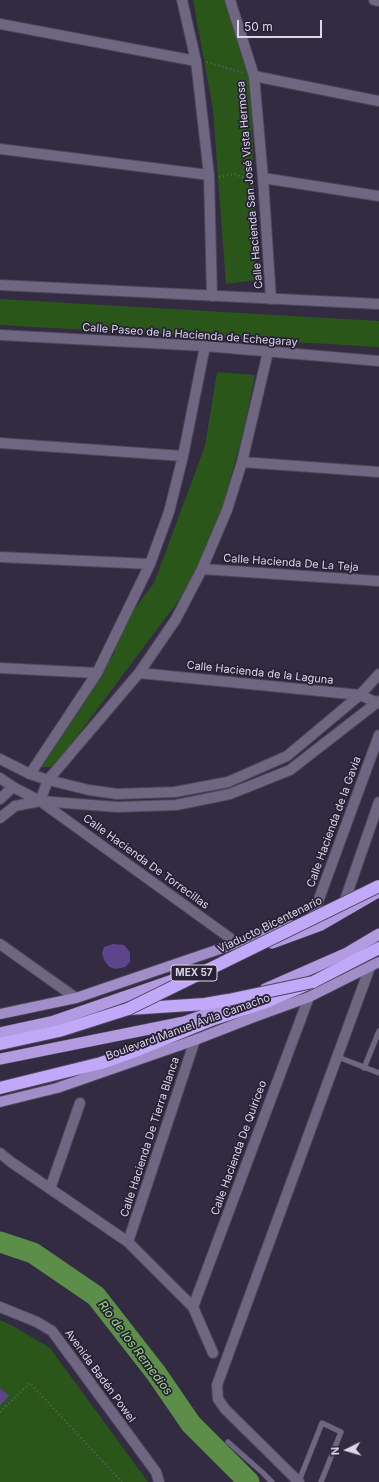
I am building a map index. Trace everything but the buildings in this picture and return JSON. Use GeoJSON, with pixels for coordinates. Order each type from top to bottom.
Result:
{"type":"FeatureCollection","features":[{"type":"Feature","properties":{"kind":"highway","name":"Viaducto Bicentenario"},"geometry":{"type":"LineString","coordinates":[[0,1044],[59,1031],[128,1009],[379,886]]}},
{"type":"Feature","properties":{"kind":"highway","name":"MEX 57"},"geometry":{"type":"LineString","coordinates":[[0,1033],[54,1021],[190,974],[314,928],[379,892]]}},
{"type":"Feature","properties":{"kind":"highway","name":"Boulevard Manuel Ávila Camacho"},"geometry":{"type":"LineString","coordinates":[[0,1059],[184,1022],[224,1008],[340,956],[379,934]]}},
{"type":"Feature","properties":{"kind":"highway"},"geometry":{"type":"LineString","coordinates":[[313,979],[379,940]]}},
{"type":"Feature","properties":{"kind":"highway"},"geometry":{"type":"LineString","coordinates":[[0,1088],[101,1062],[138,1050],[214,1019],[266,1002],[379,948]]}},
{"type":"Feature","properties":{"kind":"highway","name":"Viaducto Bicentenario"},"geometry":{"type":"LineString","coordinates":[[128,1009],[205,1004],[228,1000],[313,979]]}},
{"type":"Feature","properties":{"kind":"main road"},"geometry":{"type":"LineString","coordinates":[[0,1014],[76,998],[312,918],[379,880]]}},
{"type":"Feature","properties":{"kind":"main road","name":"Boulevard Manuel Ávila Camacho"},"geometry":{"type":"LineString","coordinates":[[0,1102],[57,1088],[195,1040],[254,1016],[309,997],[379,962]]}},
{"type":"Feature","properties":{"kind":"street"},"geometry":{"type":"LineString","coordinates":[[182,0],[196,61],[209,175],[212,296]]}},
{"type":"Feature","properties":{"kind":"street","name":"Calle Hacienda San José Vista Hermosa"},"geometry":{"type":"LineString","coordinates":[[230,0],[254,76],[263,178],[271,299]]}},
{"type":"Feature","properties":{"kind":"street"},"geometry":{"type":"LineString","coordinates":[[374,0],[379,1]]}},
{"type":"Feature","properties":{"kind":"street"},"geometry":{"type":"LineString","coordinates":[[0,24],[196,61]]}},
{"type":"Feature","properties":{"kind":"street"},"geometry":{"type":"LineString","coordinates":[[254,76],[379,101]]}},
{"type":"Feature","properties":{"kind":"street"},"geometry":{"type":"LineString","coordinates":[[0,148],[209,175]]}},
{"type":"Feature","properties":{"kind":"street"},"geometry":{"type":"LineString","coordinates":[[263,178],[379,196]]}},
{"type":"Feature","properties":{"kind":"street"},"geometry":{"type":"LineString","coordinates":[[0,285],[379,304]]}},
{"type":"Feature","properties":{"kind":"street","name":"Calle Paseo de la Hacienda de Echegaray"},"geometry":{"type":"LineString","coordinates":[[0,335],[205,346],[379,361]]}},
{"type":"Feature","properties":{"kind":"street"},"geometry":{"type":"LineString","coordinates":[[30,774],[97,673],[150,564],[169,512],[183,456],[205,346]]}},
{"type":"Feature","properties":{"kind":"street"},"geometry":{"type":"LineString","coordinates":[[40,800],[48,780],[139,673],[176,619],[202,569],[227,510],[242,462],[268,352]]}},
{"type":"Feature","properties":{"kind":"street"},"geometry":{"type":"LineString","coordinates":[[0,443],[183,456]]}},
{"type":"Feature","properties":{"kind":"street"},"geometry":{"type":"LineString","coordinates":[[242,462],[379,472]]}},
{"type":"Feature","properties":{"kind":"street"},"geometry":{"type":"LineString","coordinates":[[0,557],[150,564]]}},
{"type":"Feature","properties":{"kind":"street","name":"Calle Hacienda De La Teja"},"geometry":{"type":"LineString","coordinates":[[202,569],[379,581]]}},
{"type":"Feature","properties":{"kind":"street"},"geometry":{"type":"LineString","coordinates":[[0,668],[97,673]]}},
{"type":"Feature","properties":{"kind":"street","name":"Calle Hacienda de la Laguna"},"geometry":{"type":"LineString","coordinates":[[139,673],[360,695],[379,703]]}},
{"type":"Feature","properties":{"kind":"street"},"geometry":{"type":"LineString","coordinates":[[1,761],[48,780],[89,790],[117,794],[175,792],[228,782],[286,756],[360,695],[379,674]]}},
{"type":"Feature","properties":{"kind":"street"},"geometry":{"type":"LineString","coordinates":[[0,818],[15,806],[40,800],[117,807],[176,805],[230,794],[290,770],[379,703]]}},
{"type":"Feature","properties":{"kind":"street","name":"Calle Hacienda de la Gavia"},"geometry":{"type":"LineString","coordinates":[[312,918],[379,735]]}},
{"type":"Feature","properties":{"kind":"street"},"geometry":{"type":"LineString","coordinates":[[0,778],[13,787],[40,800]]}},
{"type":"Feature","properties":{"kind":"street"},"geometry":{"type":"LineString","coordinates":[[0,799],[13,787]]}},
{"type":"Feature","properties":{"kind":"street","name":"Calle Hacienda De Torrecillas"},"geometry":{"type":"LineString","coordinates":[[40,800],[237,943]]}},
{"type":"Feature","properties":{"kind":"street"},"geometry":{"type":"LineString","coordinates":[[345,900],[379,802]]}},
{"type":"Feature","properties":{"kind":"street"},"geometry":{"type":"LineString","coordinates":[[0,944],[76,998]]}},
{"type":"Feature","properties":{"kind":"street"},"geometry":{"type":"LineString","coordinates":[[299,1482],[225,1410],[218,1398],[217,1385],[338,1058],[370,967]]}},
{"type":"Feature","properties":{"kind":"street","name":"Calle Hacienda De Quiriceo"},"geometry":{"type":"LineString","coordinates":[[193,1307],[309,997]]}},
{"type":"Feature","properties":{"kind":"street","name":"Calle Hacienda De Tierra Blanca"},"geometry":{"type":"LineString","coordinates":[[128,1242],[195,1040]]}},
{"type":"Feature","properties":{"kind":"street"},"geometry":{"type":"LineString","coordinates":[[50,1189],[80,1103]]}},
{"type":"Feature","properties":{"kind":"street"},"geometry":{"type":"LineString","coordinates":[[0,1153],[128,1242],[193,1307],[213,1353]]}},
{"type":"Feature","properties":{"kind":"street","name":"Avenida Badén Powel"},"geometry":{"type":"LineString","coordinates":[[0,1307],[37,1322],[52,1331],[156,1472],[159,1482]]}},
{"type":"Feature","properties":{"kind":"lane"},"geometry":{"type":"LineString","coordinates":[[364,1068],[379,1031]]}},
{"type":"Feature","properties":{"kind":"lane"},"geometry":{"type":"LineString","coordinates":[[338,1058],[379,1073]]}},
{"type":"Feature","properties":{"kind":"lane"},"geometry":{"type":"LineString","coordinates":[[299,1482],[322,1424],[341,1432],[321,1482]]}},
{"type":"Feature","properties":{"kind":"lane"},"geometry":{"type":"LineString","coordinates":[[228,1442],[272,1482]]}},
{"type":"Feature","properties":{"kind":"path"},"geometry":{"type":"LineString","coordinates":[[196,61],[212,63],[254,76]]}},
{"type":"Feature","properties":{"kind":"path"},"geometry":{"type":"LineString","coordinates":[[209,175],[221,178],[235,174],[253,181],[263,178]]}},
{"type":"Feature","properties":{"kind":"path"},"geometry":{"type":"LineString","coordinates":[[0,1412],[30,1383],[122,1482]]}},
{"type":"Feature","properties":{"kind":"green space"},"geometry":{"type":"Polygon","coordinates":[[[193,0],[228,0],[251,76],[256,280],[226,284],[213,110],[193,0]]]}},
{"type":"Feature","properties":{"kind":"green space"},"geometry":{"type":"Polygon","coordinates":[[[0,299],[379,321],[379,347],[0,325],[0,299]]]}},
{"type":"Feature","properties":{"kind":"green space"},"geometry":{"type":"Polygon","coordinates":[[[217,372],[255,375],[243,433],[224,502],[191,584],[54,767],[33,767],[114,654],[117,632],[154,583],[205,446],[217,372]]]}},
{"type":"Feature","properties":{"kind":"green space"},"geometry":{"type":"Polygon","coordinates":[[[0,1320],[50,1348],[148,1482],[0,1482],[0,1320]]]}},
{"type":"Feature","properties":{"kind":"waterway","name":"Río de los Remedios"},"geometry":{"type":"LineString","coordinates":[[0,1242],[33,1253],[96,1296],[156,1373],[191,1424],[249,1482]]}}]}
